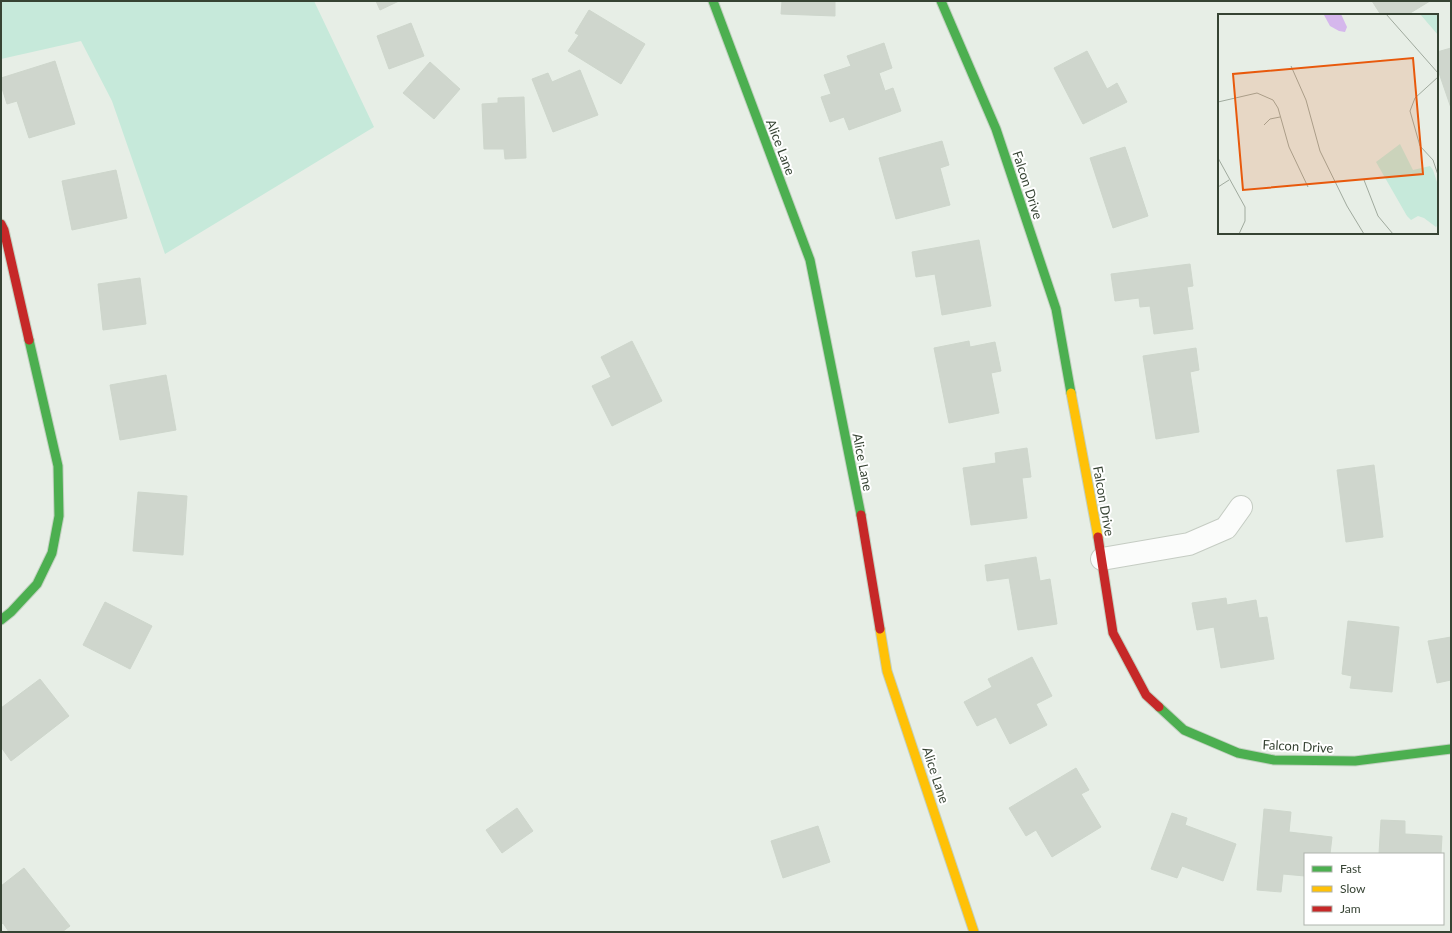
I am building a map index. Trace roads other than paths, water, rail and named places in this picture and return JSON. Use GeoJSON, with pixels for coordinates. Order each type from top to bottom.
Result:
{"type":"FeatureCollection","features":[{"type":"Feature","properties":{"kind":"street","name":"Alice Lane"},"geometry":{"type":"LineString","coordinates":[[713,1],[810,260],[864,532],[887,671],[974,932]]}},
{"type":"Feature","properties":{"kind":"street","name":"Falcon Drive"},"geometry":{"type":"LineString","coordinates":[[941,1],[996,129],[1056,308],[1102,559],[1113,633],[1146,695],[1184,730],[1238,753],[1274,760],[1355,761],[1451,750]]}},
{"type":"Feature","properties":{"kind":"street"},"geometry":{"type":"LineString","coordinates":[[1,224],[6,237],[58,466],[59,516],[52,552],[37,584],[11,612],[1,620]]}},
{"type":"Feature","properties":{"kind":"street"},"geometry":{"type":"LineString","coordinates":[[1102,559],[1188,544],[1226,528],[1241,508]]}}]}
